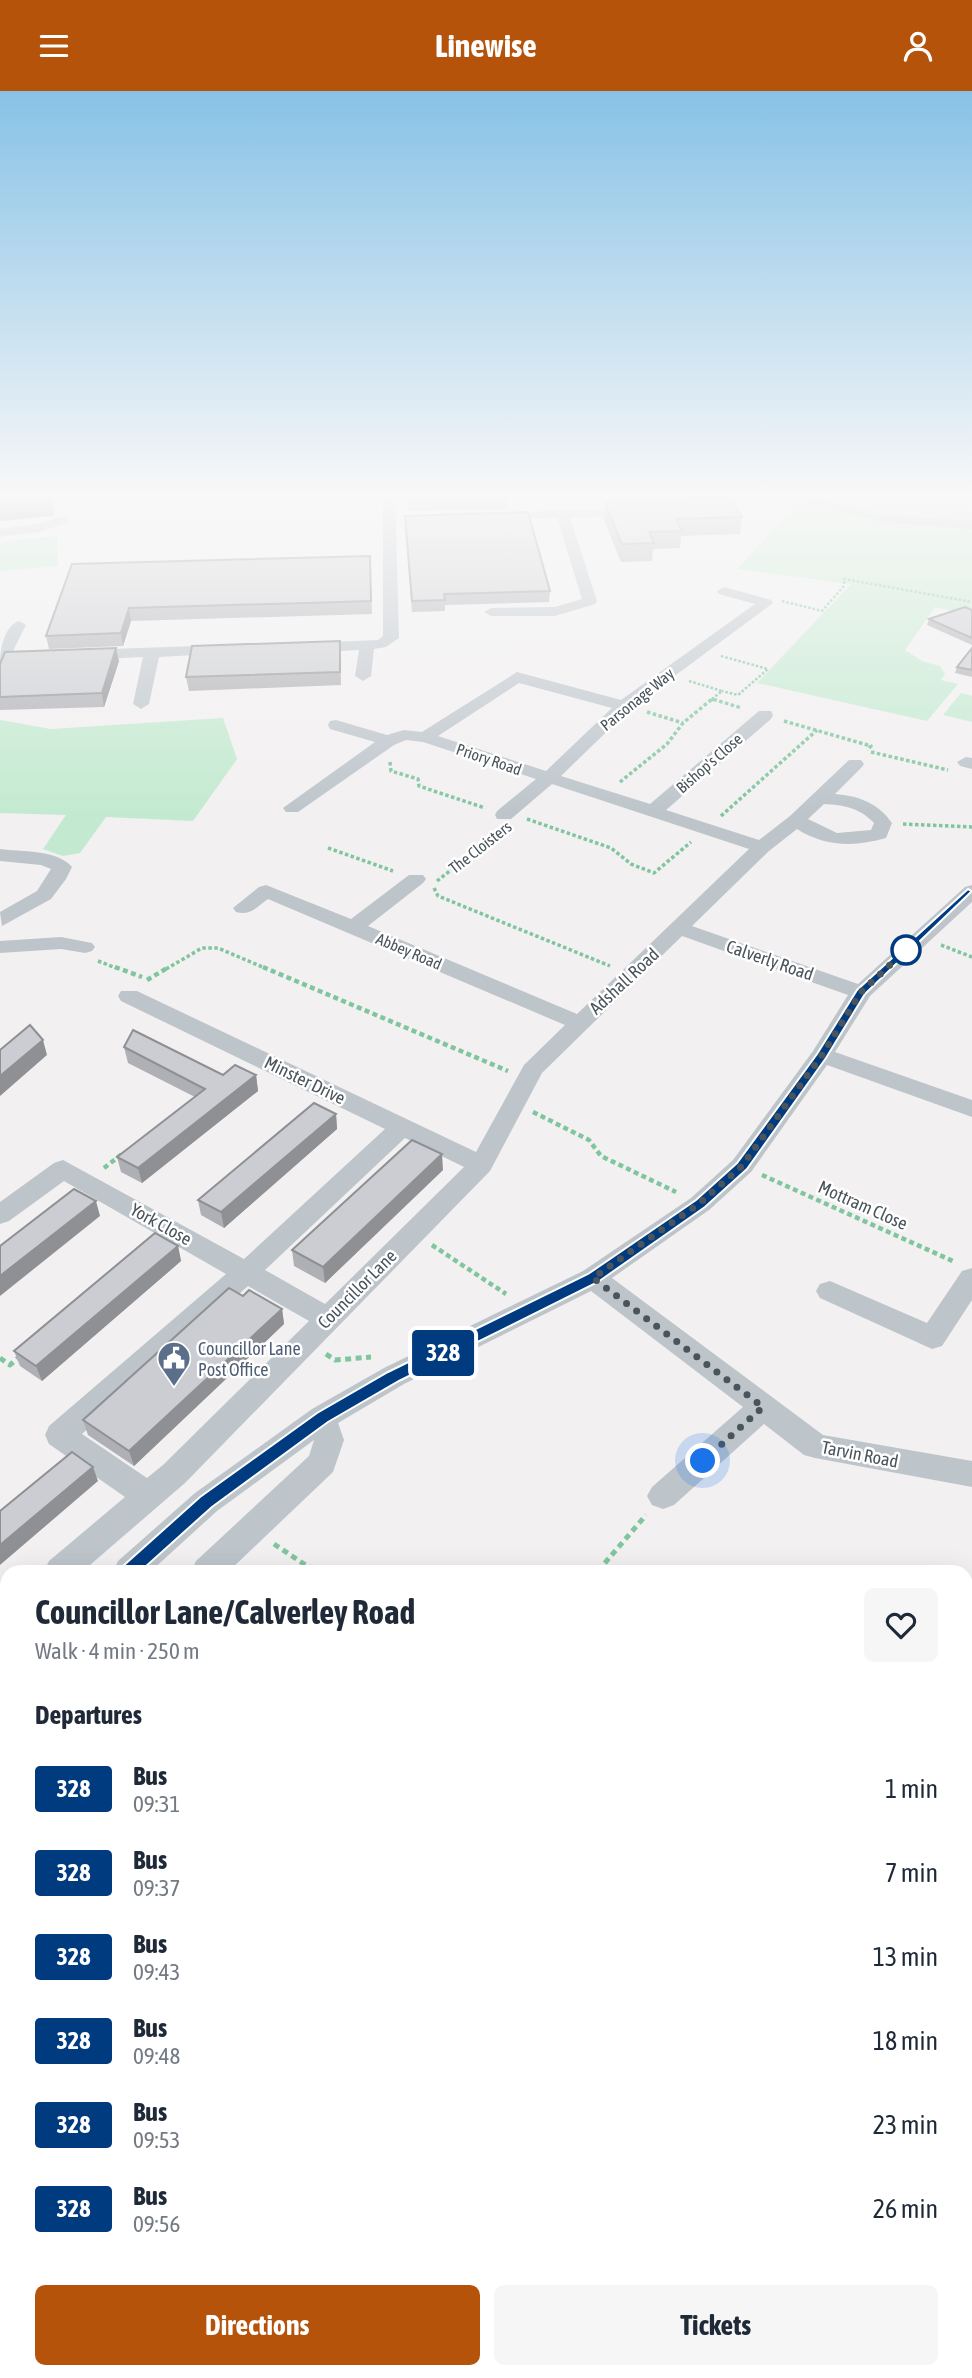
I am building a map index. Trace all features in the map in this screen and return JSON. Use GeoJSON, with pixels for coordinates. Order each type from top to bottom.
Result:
{"type":"FeatureCollection","features":[{"type":"Feature","properties":{"kind":"street"},"geometry":{"type":"LineString","coordinates":[[288,648],[381,644],[391,639],[394,601]]}},
{"type":"Feature","properties":{"kind":"street"},"geometry":{"type":"LineString","coordinates":[[491,612],[565,610],[577,608],[590,601]]}},
{"type":"Feature","properties":{"kind":"street","name":"Parsonage Way"},"geometry":{"type":"LineString","coordinates":[[547,779],[624,706],[766,603],[758,601]]}},
{"type":"Feature","properties":{"kind":"street"},"geometry":{"type":"LineString","coordinates":[[6,658],[19,625]]}},
{"type":"Feature","properties":{"kind":"street"},"geometry":{"type":"LineString","coordinates":[[219,650],[223,630]]}},
{"type":"Feature","properties":{"kind":"street"},"geometry":{"type":"LineString","coordinates":[[363,676],[367,645]]}},
{"type":"Feature","properties":{"kind":"street"},"geometry":{"type":"LineString","coordinates":[[71,655],[246,649]]}},
{"type":"Feature","properties":{"kind":"street"},"geometry":{"type":"LineString","coordinates":[[141,704],[152,652]]}},
{"type":"Feature","properties":{"kind":"street","name":"Priory Road"},"geometry":{"type":"LineString","coordinates":[[425,737],[517,677],[624,706]]}},
{"type":"Feature","properties":{"kind":"street","name":"Bishop's Close"},"geometry":{"type":"LineString","coordinates":[[653,811],[765,715]]}},
{"type":"Feature","properties":{"kind":"street"},"geometry":{"type":"LineString","coordinates":[[336,725],[387,741]]}},
{"type":"Feature","properties":{"kind":"street"},"geometry":{"type":"LineString","coordinates":[[292,807],[387,741],[404,734],[425,737]]}},
{"type":"Feature","properties":{"kind":"street","name":"Priory Road"},"geometry":{"type":"LineString","coordinates":[[425,737],[762,847]]}},
{"type":"Feature","properties":{"kind":"street","name":"Adshall Road"},"geometry":{"type":"LineString","coordinates":[[481,1165],[532,1070],[762,847],[797,820],[861,757]]}},
{"type":"Feature","properties":{"kind":"street","name":"The Cloisters"},"geometry":{"type":"LineString","coordinates":[[510,817],[547,779]]}},
{"type":"Feature","properties":{"kind":"street"},"geometry":{"type":"LineString","coordinates":[[797,820],[809,830],[836,839],[861,840],[879,834],[883,823],[876,812],[841,799],[820,798]]}},
{"type":"Feature","properties":{"kind":"street"},"geometry":{"type":"LineString","coordinates":[[0,855],[45,860],[62,867],[58,879],[41,900],[11,912],[1,924],[0,948],[61,943],[85,947]]}},
{"type":"Feature","properties":{"kind":"street"},"geometry":{"type":"LineString","coordinates":[[354,927],[424,882]]}},
{"type":"Feature","properties":{"kind":"street","name":"Abbey Road"},"geometry":{"type":"LineString","coordinates":[[243,908],[266,891],[579,1023]]}},
{"type":"Feature","properties":{"kind":"street"},"geometry":{"type":"LineString","coordinates":[[135,1565],[206,1502],[322,1418],[394,1376],[593,1278],[700,1203],[742,1166],[822,1055],[861,992],[960,918],[972,891]]}},
{"type":"Feature","properties":{"kind":"street","name":"Calverly Road"},"geometry":{"type":"LineString","coordinates":[[679,928],[861,992]]}},
{"type":"Feature","properties":{"kind":"street","name":"Minster Drive"},"geometry":{"type":"LineString","coordinates":[[138,988],[402,1127],[481,1165]]}},
{"type":"Feature","properties":{"kind":"street"},"geometry":{"type":"LineString","coordinates":[[822,1055],[972,1109]]}},
{"type":"Feature","properties":{"kind":"street"},"geometry":{"type":"LineString","coordinates":[[148,1496],[61,1435],[246,1272],[402,1127]]}},
{"type":"Feature","properties":{"kind":"street","name":"Councillor Lane"},"geometry":{"type":"LineString","coordinates":[[67,1565],[174,1474],[481,1165]]}},
{"type":"Feature","properties":{"kind":"street","name":"York Close"},"geometry":{"type":"LineString","coordinates":[[0,1215],[62,1169],[327,1318]]}},
{"type":"Feature","properties":{"kind":"street"},"geometry":{"type":"LineString","coordinates":[[830,1291],[932,1338],[966,1271]]}},
{"type":"Feature","properties":{"kind":"street","name":"Tarvin Road"},"geometry":{"type":"LineString","coordinates":[[593,1278],[815,1446],[972,1474]]}},
{"type":"Feature","properties":{"kind":"street"},"geometry":{"type":"LineString","coordinates":[[663,1496],[763,1407]]}},
{"type":"Feature","properties":{"kind":"street"},"geometry":{"type":"LineString","coordinates":[[213,1565],[322,1463],[329,1440],[322,1418]]}},
{"type":"Feature","properties":{"kind":"street"},"geometry":{"type":"LineString","coordinates":[[174,1474],[206,1502]]}},
{"type":"Feature","properties":{"kind":"path"},"geometry":{"type":"LineString","coordinates":[[781,601],[822,611],[831,601]]}},
{"type":"Feature","properties":{"kind":"path"},"geometry":{"type":"LineString","coordinates":[[666,675],[737,695],[768,669],[700,650]]}},
{"type":"Feature","properties":{"kind":"path"},"geometry":{"type":"LineString","coordinates":[[712,699],[722,691]]}},
{"type":"Feature","properties":{"kind":"path"},"geometry":{"type":"LineString","coordinates":[[603,796],[667,744],[683,723],[624,706]]}},
{"type":"Feature","properties":{"kind":"path"},"geometry":{"type":"LineString","coordinates":[[425,737],[390,756],[391,771],[418,779],[419,786],[510,817],[525,818],[611,848],[631,865],[654,873],[817,730]]}},
{"type":"Feature","properties":{"kind":"path"},"geometry":{"type":"LineString","coordinates":[[861,757],[966,766]]}},
{"type":"Feature","properties":{"kind":"path","name":"The Cloisters"},"geometry":{"type":"LineString","coordinates":[[424,882],[510,817]]}},
{"type":"Feature","properties":{"kind":"path"},"geometry":{"type":"LineString","coordinates":[[883,823],[972,827]]}},
{"type":"Feature","properties":{"kind":"path"},"geometry":{"type":"LineString","coordinates":[[328,848],[424,882],[438,896],[630,975]]}},
{"type":"Feature","properties":{"kind":"path"},"geometry":{"type":"LineString","coordinates":[[138,988],[202,948],[218,948],[527,1079]]}},
{"type":"Feature","properties":{"kind":"path"},"geometry":{"type":"LineString","coordinates":[[516,1104],[589,1140],[601,1156],[700,1203]]}},
{"type":"Feature","properties":{"kind":"path"},"geometry":{"type":"LineString","coordinates":[[85,1182],[130,1148]]}},
{"type":"Feature","properties":{"kind":"path","name":"Mottram Close"},"geometry":{"type":"LineString","coordinates":[[742,1166],[966,1271]]}},
{"type":"Feature","properties":{"kind":"path"},"geometry":{"type":"LineString","coordinates":[[414,1233],[530,1311]]}},
{"type":"Feature","properties":{"kind":"path"},"geometry":{"type":"LineString","coordinates":[[305,1341],[335,1360],[371,1357]]}},
{"type":"Feature","properties":{"kind":"path"},"geometry":{"type":"LineString","coordinates":[[0,1358],[10,1365],[20,1356]]}},
{"type":"Feature","properties":{"kind":"path"},"geometry":{"type":"LineString","coordinates":[[603,1565],[663,1496]]}},
{"type":"Feature","properties":{"kind":"path"},"geometry":{"type":"LineString","coordinates":[[251,1529],[305,1565]]}},
{"type":"Feature","properties":{"kind":"green space"},"geometry":{"type":"Polygon","coordinates":[[[835,601],[972,601],[972,616],[935,607],[905,650],[922,661],[940,666],[945,674],[941,680],[958,684],[927,721],[757,683],[835,601]]]}},
{"type":"Feature","properties":{"kind":"green space"},"geometry":{"type":"Polygon","coordinates":[[[961,693],[972,696],[972,722],[943,715],[961,693]]]}},
{"type":"Feature","properties":{"kind":"green space"},"geometry":{"type":"Polygon","coordinates":[[[223,718],[237,759],[193,821],[106,817],[80,853],[63,856],[43,849],[66,815],[0,813],[0,720],[51,729],[223,718]]]}},
{"type":"Feature","properties":{"kind":"building"},"geometry":{"type":"Polygon","coordinates":[[[59,601],[371,601],[129,608],[121,633],[46,636],[59,601]]]}},
{"type":"Feature","properties":{"kind":"building"},"geometry":{"type":"Polygon","coordinates":[[[965,607],[972,610],[972,638],[929,619],[965,607]]]}},
{"type":"Feature","properties":{"kind":"building"},"geometry":{"type":"Polygon","coordinates":[[[340,641],[340,672],[186,677],[192,646],[340,641]]]}},
{"type":"Feature","properties":{"kind":"building"},"geometry":{"type":"Polygon","coordinates":[[[116,648],[102,693],[0,697],[0,664],[5,652],[116,648]]]}},
{"type":"Feature","properties":{"kind":"building"},"geometry":{"type":"Polygon","coordinates":[[[972,648],[972,670],[957,667],[972,648]]]}},
{"type":"Feature","properties":{"kind":"building"},"geometry":{"type":"Polygon","coordinates":[[[30,1025],[43,1040],[0,1076],[0,1050],[30,1025]]]}},
{"type":"Feature","properties":{"kind":"building"},"geometry":{"type":"Polygon","coordinates":[[[133,1030],[223,1075],[235,1065],[256,1075],[138,1168],[117,1157],[205,1089],[124,1047],[133,1030]]]}},
{"type":"Feature","properties":{"kind":"building"},"geometry":{"type":"Polygon","coordinates":[[[314,1103],[336,1114],[221,1212],[198,1200],[314,1103]]]}},
{"type":"Feature","properties":{"kind":"building"},"geometry":{"type":"Polygon","coordinates":[[[412,1140],[442,1154],[323,1267],[292,1250],[412,1140]]]}},
{"type":"Feature","properties":{"kind":"building"},"geometry":{"type":"Polygon","coordinates":[[[74,1189],[96,1201],[0,1276],[0,1246],[74,1189]]]}},
{"type":"Feature","properties":{"kind":"building"},"geometry":{"type":"Polygon","coordinates":[[[155,1233],[178,1246],[36,1366],[14,1351],[155,1233]]]}},
{"type":"Feature","properties":{"kind":"building"},"geometry":{"type":"Polygon","coordinates":[[[229,1288],[243,1296],[249,1290],[282,1309],[129,1451],[83,1420],[229,1288]]]}},
{"type":"Feature","properties":{"kind":"building"},"geometry":{"type":"Polygon","coordinates":[[[72,1452],[93,1467],[0,1545],[0,1511],[72,1452]]]}},
{"type":"Feature","properties":{"kind":"bus line","name":"328"},"geometry":{"type":"LineString","coordinates":[[136,1565],[206,1502],[322,1418],[394,1376],[593,1278],[700,1203],[742,1166],[822,1055],[861,992],[972,891]]}},
{"type":"Feature","properties":{"kind":"place","name":"Councillor Lane Post Office"},"geometry":{"type":"Point","coordinates":[174,1388]}},
{"type":"Feature","properties":{"kind":"route"},"geometry":{"type":"LineString","coordinates":[[703,1461],[763,1407],[593,1278],[700,1203],[742,1166],[822,1055],[861,992],[908,948],[906,950]]}}]}
